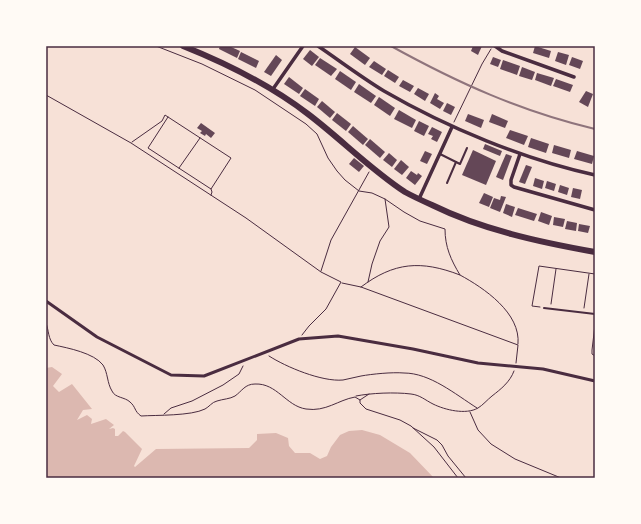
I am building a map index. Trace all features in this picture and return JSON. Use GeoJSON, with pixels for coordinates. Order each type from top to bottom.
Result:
{"type":"FeatureCollection","features":[{"type":"Feature","properties":{"kind":"main road"},"geometry":{"type":"LineString","coordinates":[[183,46],[221,62],[273,89],[309,114],[372,167],[406,192],[419,199],[478,225],[546,243],[595,252]]}},
{"type":"Feature","properties":{"kind":"street"},"geometry":{"type":"LineString","coordinates":[[273,89],[304,46]]}},
{"type":"Feature","properties":{"kind":"street"},"geometry":{"type":"LineString","coordinates":[[318,46],[383,90],[452,127],[520,154],[595,175]]}},
{"type":"Feature","properties":{"kind":"street"},"geometry":{"type":"LineString","coordinates":[[494,46],[502,51],[574,77]]}},
{"type":"Feature","properties":{"kind":"street"},"geometry":{"type":"LineString","coordinates":[[419,199],[452,127]]}},
{"type":"Feature","properties":{"kind":"street"},"geometry":{"type":"LineString","coordinates":[[520,154],[511,180],[511,185],[595,210]]}},
{"type":"Feature","properties":{"kind":"street"},"geometry":{"type":"LineString","coordinates":[[46,301],[97,337],[171,375],[204,376],[246,361],[299,339],[338,336],[413,349],[478,363],[544,368],[595,381]]}},
{"type":"Feature","properties":{"kind":"lane"},"geometry":{"type":"LineString","coordinates":[[440,154],[460,164],[467,148]]}},
{"type":"Feature","properties":{"kind":"lane"},"geometry":{"type":"LineString","coordinates":[[447,183],[456,162]]}},
{"type":"Feature","properties":{"kind":"lane"},"geometry":{"type":"LineString","coordinates":[[544,308],[595,314]]}},
{"type":"Feature","properties":{"kind":"path"},"geometry":{"type":"LineString","coordinates":[[156,46],[202,64],[255,90],[306,124],[317,134],[328,158],[337,171],[345,180],[359,191],[372,193],[385,199],[420,221],[445,229],[445,241],[448,253],[460,275]]}},
{"type":"Feature","properties":{"kind":"path"},"geometry":{"type":"LineString","coordinates":[[452,127],[478,74],[494,46]]}},
{"type":"Feature","properties":{"kind":"path"},"geometry":{"type":"LineString","coordinates":[[46,95],[146,152],[246,218],[320,272],[341,282],[518,345]]}},
{"type":"Feature","properties":{"kind":"path"},"geometry":{"type":"LineString","coordinates":[[131,143],[162,121],[165,115],[200,137],[231,158],[211,189],[211,195]]}},
{"type":"Feature","properties":{"kind":"path"},"geometry":{"type":"LineString","coordinates":[[146,152],[168,117]]}},
{"type":"Feature","properties":{"kind":"path"},"geometry":{"type":"LineString","coordinates":[[179,168],[200,137]]}},
{"type":"Feature","properties":{"kind":"path"},"geometry":{"type":"LineString","coordinates":[[148,148],[211,189]]}},
{"type":"Feature","properties":{"kind":"path"},"geometry":{"type":"LineString","coordinates":[[320,272],[331,240],[372,167]]}},
{"type":"Feature","properties":{"kind":"path"},"geometry":{"type":"LineString","coordinates":[[367,282],[378,247],[389,227],[385,199]]}},
{"type":"Feature","properties":{"kind":"path"},"geometry":{"type":"LineString","coordinates":[[46,323],[50,341],[54,345],[77,351],[98,360],[103,365],[112,392],[115,395],[130,401],[136,412],[141,416],[188,413],[204,410],[215,401],[234,396],[247,385],[252,384],[268,386],[294,404],[305,409],[320,409],[333,406],[348,398],[369,393],[411,394],[420,396],[433,404],[446,409],[470,411],[477,408],[505,385],[511,378],[516,366],[519,336],[511,319],[501,304],[482,288],[460,275],[434,266],[420,265],[392,269],[375,277],[361,288]]}},
{"type":"Feature","properties":{"kind":"path"},"geometry":{"type":"LineString","coordinates":[[544,308],[532,306],[539,266],[595,274]]}},
{"type":"Feature","properties":{"kind":"path"},"geometry":{"type":"LineString","coordinates":[[550,308],[556,269]]}},
{"type":"Feature","properties":{"kind":"path"},"geometry":{"type":"LineString","coordinates":[[583,313],[589,273]]}},
{"type":"Feature","properties":{"kind":"path"},"geometry":{"type":"LineString","coordinates":[[299,339],[309,326],[326,309],[341,282]]}},
{"type":"Feature","properties":{"kind":"path"},"geometry":{"type":"LineString","coordinates":[[595,325],[592,350],[592,354],[595,356]]}},
{"type":"Feature","properties":{"kind":"path"},"geometry":{"type":"LineString","coordinates":[[265,353],[279,363],[301,371],[342,380],[363,376],[404,373],[424,376],[477,408]]}},
{"type":"Feature","properties":{"kind":"path"},"geometry":{"type":"LineString","coordinates":[[164,415],[171,408],[192,401],[224,385],[239,374],[246,361]]}},
{"type":"Feature","properties":{"kind":"path"},"geometry":{"type":"LineString","coordinates":[[360,400],[369,393]]}},
{"type":"Feature","properties":{"kind":"path"},"geometry":{"type":"LineString","coordinates":[[355,397],[360,400],[360,403],[366,409],[400,420],[437,440],[466,478]]}},
{"type":"Feature","properties":{"kind":"path"},"geometry":{"type":"LineString","coordinates":[[470,411],[478,430],[490,444],[515,459],[561,478]]}},
{"type":"Feature","properties":{"kind":"path"},"geometry":{"type":"LineString","coordinates":[[410,426],[434,447],[458,478]]}},
{"type":"Feature","properties":{"kind":"shaded area"},"geometry":{"type":"Polygon","coordinates":[[[52,367],[62,374],[53,386],[59,392],[72,384],[92,409],[83,410],[77,420],[87,415],[92,419],[91,424],[106,419],[114,425],[109,429],[115,429],[115,436],[118,436],[123,431],[142,449],[134,466],[135,467],[156,449],[249,448],[257,440],[257,434],[276,433],[288,438],[289,446],[295,453],[310,453],[320,459],[327,456],[331,447],[340,435],[349,431],[362,430],[380,435],[410,453],[434,478],[46,478],[46,368],[52,367]]]}},
{"type":"Feature","properties":{"kind":"building"},"geometry":{"type":"Polygon","coordinates":[[[220,46],[229,46],[240,51],[237,58],[219,49],[220,46]]]}},
{"type":"Feature","properties":{"kind":"building"},"geometry":{"type":"Polygon","coordinates":[[[473,46],[482,46],[478,55],[471,51],[473,46]]]}},
{"type":"Feature","properties":{"kind":"building"},"geometry":{"type":"Polygon","coordinates":[[[535,46],[551,51],[549,58],[533,53],[535,46]]]}},
{"type":"Feature","properties":{"kind":"building"},"geometry":{"type":"Polygon","coordinates":[[[355,47],[370,58],[365,65],[350,54],[355,47]]]}},
{"type":"Feature","properties":{"kind":"building"},"geometry":{"type":"Polygon","coordinates":[[[310,50],[319,57],[312,66],[303,59],[310,50]]]}},
{"type":"Feature","properties":{"kind":"building"},"geometry":{"type":"Polygon","coordinates":[[[241,52],[259,61],[256,68],[238,59],[241,52]]]}},
{"type":"Feature","properties":{"kind":"building"},"geometry":{"type":"Polygon","coordinates":[[[558,52],[569,55],[566,65],[555,61],[558,52]]]}},
{"type":"Feature","properties":{"kind":"building"},"geometry":{"type":"Polygon","coordinates":[[[276,55],[282,60],[271,76],[264,72],[276,55]]]}},
{"type":"Feature","properties":{"kind":"building"},"geometry":{"type":"Polygon","coordinates":[[[493,57],[501,60],[498,67],[490,64],[493,57]]]}},
{"type":"Feature","properties":{"kind":"building"},"geometry":{"type":"Polygon","coordinates":[[[572,57],[583,61],[580,69],[569,65],[572,57]]]}},
{"type":"Feature","properties":{"kind":"building"},"geometry":{"type":"Polygon","coordinates":[[[320,58],[337,69],[331,76],[315,65],[320,58]]]}},
{"type":"Feature","properties":{"kind":"building"},"geometry":{"type":"Polygon","coordinates":[[[503,60],[520,66],[517,75],[500,69],[503,60]]]}},
{"type":"Feature","properties":{"kind":"building"},"geometry":{"type":"Polygon","coordinates":[[[374,61],[386,69],[382,75],[369,67],[374,61]]]}},
{"type":"Feature","properties":{"kind":"building"},"geometry":{"type":"Polygon","coordinates":[[[522,67],[535,72],[532,80],[519,76],[522,67]]]}},
{"type":"Feature","properties":{"kind":"building"},"geometry":{"type":"Polygon","coordinates":[[[388,70],[399,77],[395,83],[384,76],[388,70]]]}},
{"type":"Feature","properties":{"kind":"building"},"geometry":{"type":"Polygon","coordinates":[[[340,71],[356,82],[351,90],[335,79],[340,71]]]}},
{"type":"Feature","properties":{"kind":"building"},"geometry":{"type":"Polygon","coordinates":[[[537,73],[554,78],[551,86],[535,80],[537,73]]]}},
{"type":"Feature","properties":{"kind":"building"},"geometry":{"type":"Polygon","coordinates":[[[289,77],[303,88],[299,94],[284,84],[289,77]]]}},
{"type":"Feature","properties":{"kind":"building"},"geometry":{"type":"Polygon","coordinates":[[[556,79],[573,85],[570,92],[553,86],[556,79]]]}},
{"type":"Feature","properties":{"kind":"building"},"geometry":{"type":"Polygon","coordinates":[[[403,80],[414,86],[410,92],[399,86],[403,80]]]}},
{"type":"Feature","properties":{"kind":"building"},"geometry":{"type":"Polygon","coordinates":[[[359,84],[376,96],[371,103],[354,92],[359,84]]]}},
{"type":"Feature","properties":{"kind":"building"},"geometry":{"type":"Polygon","coordinates":[[[418,88],[429,94],[425,101],[414,94],[418,88]]]}},
{"type":"Feature","properties":{"kind":"building"},"geometry":{"type":"Polygon","coordinates":[[[305,89],[319,99],[315,106],[300,96],[305,89]]]}},
{"type":"Feature","properties":{"kind":"building"},"geometry":{"type":"Polygon","coordinates":[[[586,91],[593,94],[588,107],[579,102],[586,91]]]}},
{"type":"Feature","properties":{"kind":"building"},"geometry":{"type":"Polygon","coordinates":[[[435,93],[439,96],[437,99],[444,103],[440,109],[430,103],[435,93]]]}},
{"type":"Feature","properties":{"kind":"building"},"geometry":{"type":"Polygon","coordinates":[[[379,97],[395,108],[390,116],[374,105],[379,97]]]}},
{"type":"Feature","properties":{"kind":"building"},"geometry":{"type":"Polygon","coordinates":[[[322,101],[335,112],[330,118],[317,107],[322,101]]]}},
{"type":"Feature","properties":{"kind":"building"},"geometry":{"type":"Polygon","coordinates":[[[447,103],[455,107],[451,115],[443,111],[447,103]]]}},
{"type":"Feature","properties":{"kind":"building"},"geometry":{"type":"Polygon","coordinates":[[[399,110],[416,120],[412,128],[394,119],[399,110]]]}},
{"type":"Feature","properties":{"kind":"building"},"geometry":{"type":"Polygon","coordinates":[[[337,113],[351,124],[346,131],[332,120],[337,113]]]}},
{"type":"Feature","properties":{"kind":"building"},"geometry":{"type":"Polygon","coordinates":[[[468,114],[484,120],[481,128],[465,121],[468,114]]]}},
{"type":"Feature","properties":{"kind":"building"},"geometry":{"type":"Polygon","coordinates":[[[492,114],[508,121],[505,128],[489,122],[492,114]]]}},
{"type":"Feature","properties":{"kind":"building"},"geometry":{"type":"Polygon","coordinates":[[[419,121],[429,126],[424,136],[414,131],[419,121]]]}},
{"type":"Feature","properties":{"kind":"building"},"geometry":{"type":"Polygon","coordinates":[[[201,123],[215,133],[211,138],[206,134],[205,136],[200,133],[202,131],[197,128],[201,123]]]}},
{"type":"Feature","properties":{"kind":"building"},"geometry":{"type":"Polygon","coordinates":[[[353,126],[368,139],[363,145],[348,132],[353,126]]]}},
{"type":"Feature","properties":{"kind":"building"},"geometry":{"type":"Polygon","coordinates":[[[432,127],[442,132],[437,142],[431,139],[433,136],[428,134],[432,127]]]}},
{"type":"Feature","properties":{"kind":"building"},"geometry":{"type":"Polygon","coordinates":[[[510,130],[528,136],[524,145],[506,138],[510,130]]]}},
{"type":"Feature","properties":{"kind":"building"},"geometry":{"type":"Polygon","coordinates":[[[531,138],[549,144],[546,153],[528,147],[531,138]]]}},
{"type":"Feature","properties":{"kind":"building"},"geometry":{"type":"Polygon","coordinates":[[[370,139],[385,152],[380,158],[365,145],[370,139]]]}},
{"type":"Feature","properties":{"kind":"building"},"geometry":{"type":"Polygon","coordinates":[[[485,144],[502,151],[500,156],[483,149],[485,144]]]}},
{"type":"Feature","properties":{"kind":"building"},"geometry":{"type":"Polygon","coordinates":[[[554,145],[571,150],[569,158],[552,153],[554,145]]]}},
{"type":"Feature","properties":{"kind":"building"},"geometry":{"type":"Polygon","coordinates":[[[473,150],[496,161],[486,185],[462,175],[473,150]]]}},
{"type":"Feature","properties":{"kind":"building"},"geometry":{"type":"Polygon","coordinates":[[[425,151],[432,154],[427,164],[420,161],[425,151]]]}},
{"type":"Feature","properties":{"kind":"building"},"geometry":{"type":"Polygon","coordinates":[[[577,151],[594,156],[592,164],[574,159],[577,151]]]}},
{"type":"Feature","properties":{"kind":"building"},"geometry":{"type":"Polygon","coordinates":[[[389,153],[397,160],[392,167],[383,160],[389,153]]]}},
{"type":"Feature","properties":{"kind":"building"},"geometry":{"type":"Polygon","coordinates":[[[506,154],[512,156],[503,180],[496,177],[506,154]]]}},
{"type":"Feature","properties":{"kind":"building"},"geometry":{"type":"Polygon","coordinates":[[[354,158],[364,166],[359,172],[349,164],[354,158]]]}},
{"type":"Feature","properties":{"kind":"building"},"geometry":{"type":"Polygon","coordinates":[[[401,160],[409,167],[402,175],[394,169],[401,160]]]}},
{"type":"Feature","properties":{"kind":"building"},"geometry":{"type":"Polygon","coordinates":[[[526,165],[532,167],[525,184],[519,182],[526,165]]]}},
{"type":"Feature","properties":{"kind":"building"},"geometry":{"type":"Polygon","coordinates":[[[411,171],[422,176],[415,185],[406,178],[411,171]]]}},
{"type":"Feature","properties":{"kind":"building"},"geometry":{"type":"Polygon","coordinates":[[[535,178],[544,181],[542,189],[533,186],[535,178]]]}},
{"type":"Feature","properties":{"kind":"building"},"geometry":{"type":"Polygon","coordinates":[[[547,181],[556,184],[554,191],[545,188],[547,181]]]}},
{"type":"Feature","properties":{"kind":"building"},"geometry":{"type":"Polygon","coordinates":[[[560,185],[569,188],[567,195],[558,192],[560,185]]]}},
{"type":"Feature","properties":{"kind":"building"},"geometry":{"type":"Polygon","coordinates":[[[573,188],[582,190],[580,199],[571,197],[573,188]]]}},
{"type":"Feature","properties":{"kind":"building"},"geometry":{"type":"Polygon","coordinates":[[[484,193],[493,197],[489,207],[479,203],[484,193]]]}},
{"type":"Feature","properties":{"kind":"building"},"geometry":{"type":"Polygon","coordinates":[[[501,196],[506,197],[500,212],[490,208],[494,198],[500,200],[501,196]]]}},
{"type":"Feature","properties":{"kind":"building"},"geometry":{"type":"Polygon","coordinates":[[[506,204],[515,207],[512,217],[503,213],[506,204]]]}},
{"type":"Feature","properties":{"kind":"building"},"geometry":{"type":"Polygon","coordinates":[[[518,208],[537,214],[534,221],[515,215],[518,208]]]}},
{"type":"Feature","properties":{"kind":"building"},"geometry":{"type":"Polygon","coordinates":[[[541,212],[552,216],[549,225],[538,221],[541,212]]]}},
{"type":"Feature","properties":{"kind":"building"},"geometry":{"type":"Polygon","coordinates":[[[554,217],[565,219],[563,227],[553,225],[554,217]]]}},
{"type":"Feature","properties":{"kind":"building"},"geometry":{"type":"Polygon","coordinates":[[[567,221],[577,223],[576,231],[565,229],[567,221]]]}},
{"type":"Feature","properties":{"kind":"building"},"geometry":{"type":"Polygon","coordinates":[[[579,224],[590,226],[588,233],[578,231],[579,224]]]}},
{"type":"Feature","properties":{"kind":"railway"},"geometry":{"type":"LineString","coordinates":[[391,46],[465,84],[490,95],[541,114],[595,129]]}}]}
